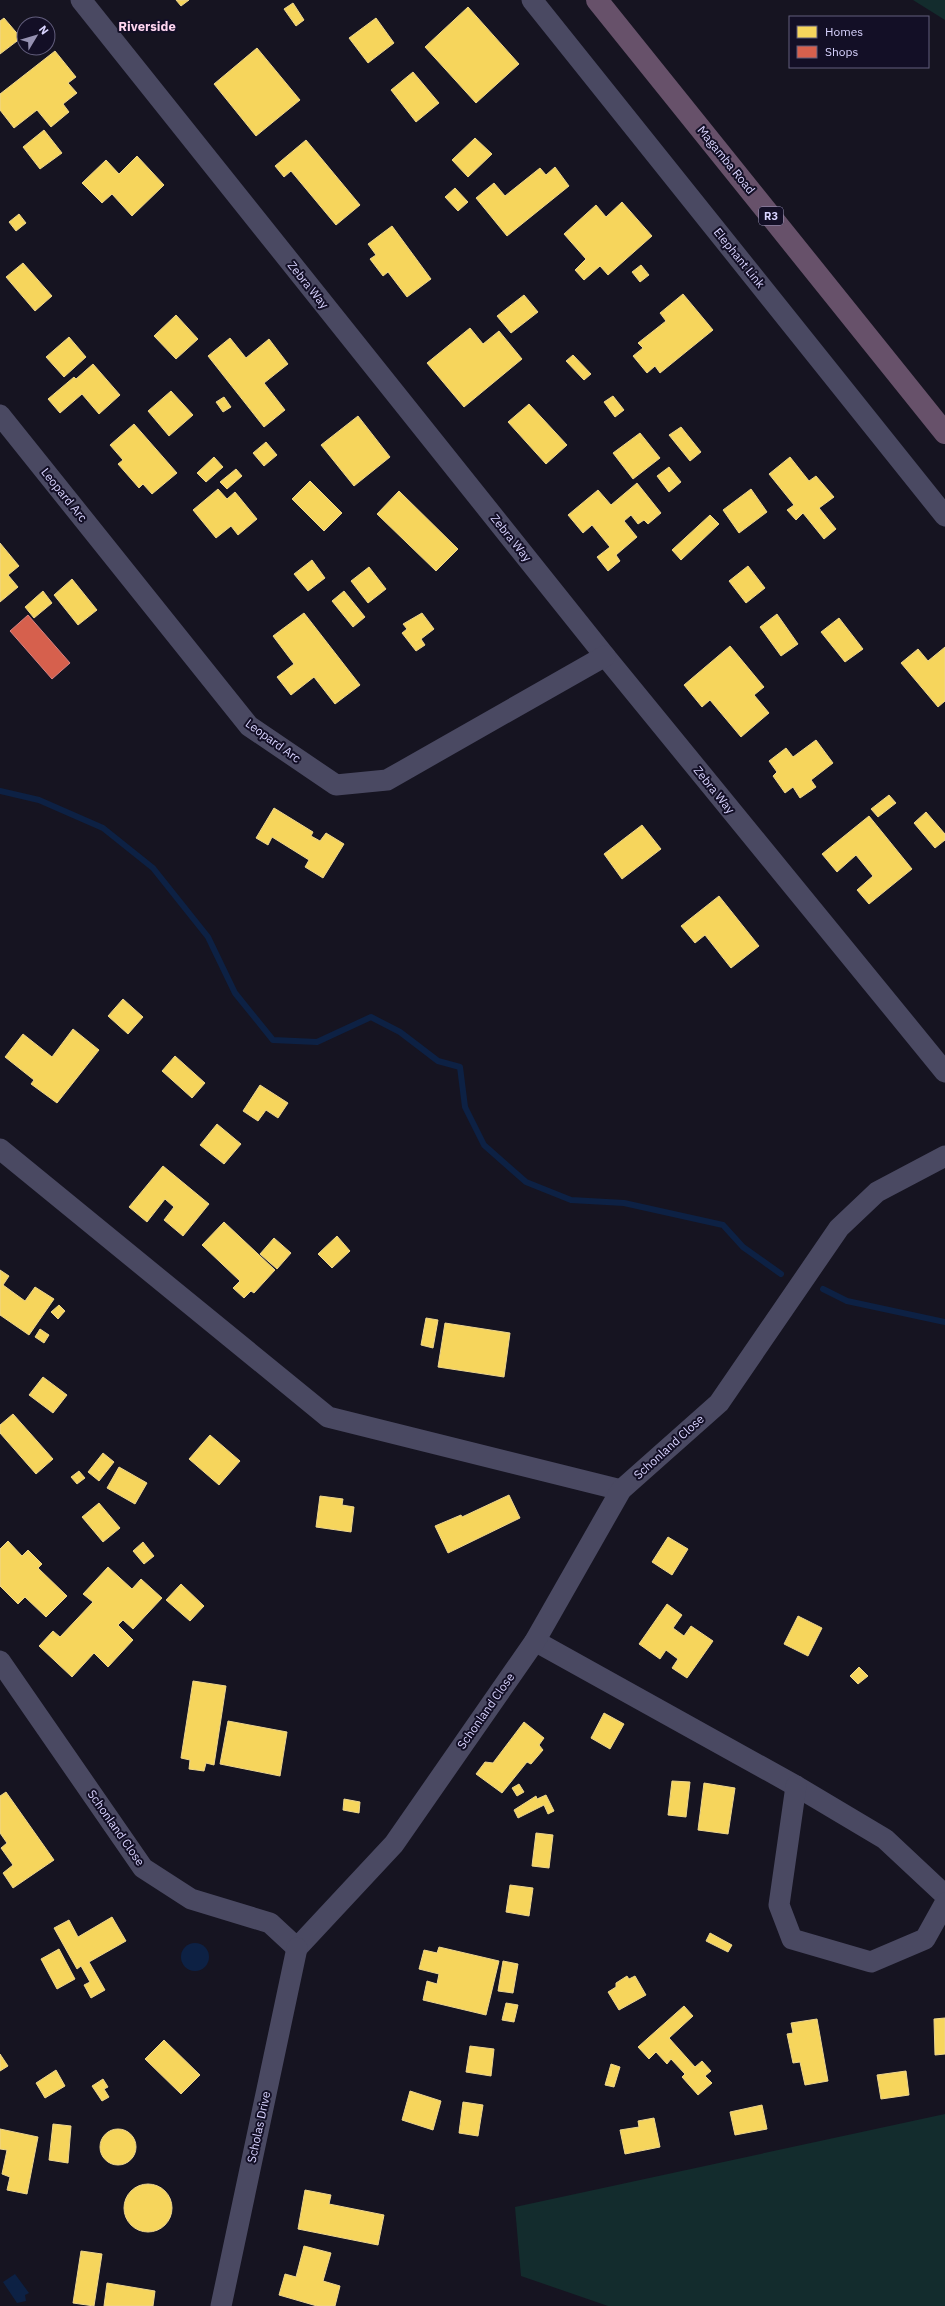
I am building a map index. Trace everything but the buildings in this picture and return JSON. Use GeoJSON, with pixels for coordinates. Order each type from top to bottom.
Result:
{"type":"FeatureCollection","features":[{"type":"Feature","properties":{"kind":"highway","name":"Magamba Road"},"geometry":{"type":"LineString","coordinates":[[597,0],[945,433]]}},
{"type":"Feature","properties":{"kind":"street","name":"Zebra Way"},"geometry":{"type":"LineString","coordinates":[[81,0],[605,656],[945,1072]]}},
{"type":"Feature","properties":{"kind":"street","name":"Elephant Link"},"geometry":{"type":"LineString","coordinates":[[532,0],[945,516]]}},
{"type":"Feature","properties":{"kind":"street","name":"Leopard Arc"},"geometry":{"type":"LineString","coordinates":[[0,415],[249,726],[336,785],[387,780],[605,656]]}},
{"type":"Feature","properties":{"kind":"street"},"geometry":{"type":"LineString","coordinates":[[0,1149],[328,1417],[621,1490]]}},
{"type":"Feature","properties":{"kind":"street","name":"Schonland Close"},"geometry":{"type":"LineString","coordinates":[[0,1661],[144,1868],[191,1899],[270,1923],[297,1948],[394,1844],[534,1641],[621,1490],[719,1403],[839,1228],[877,1192],[945,1156]]}},
{"type":"Feature","properties":{"kind":"street"},"geometry":{"type":"LineString","coordinates":[[534,1641],[796,1786],[885,1839],[945,1895]]}},
{"type":"Feature","properties":{"kind":"street"},"geometry":{"type":"LineString","coordinates":[[796,1786],[779,1905],[792,1939],[870,1962],[925,1940],[945,1903]]}},
{"type":"Feature","properties":{"kind":"street","name":"Scholas Drive"},"geometry":{"type":"LineString","coordinates":[[222,2306],[297,1948]]}},
{"type":"Feature","properties":{"kind":"green space"},"geometry":{"type":"Polygon","coordinates":[[[913,0],[945,0],[945,20],[913,0]]]}},
{"type":"Feature","properties":{"kind":"green space"},"geometry":{"type":"Polygon","coordinates":[[[945,2114],[945,2306],[608,2306],[521,2276],[515,2207],[945,2114]]]}},
{"type":"Feature","properties":{"kind":"water"},"geometry":{"type":"Polygon","coordinates":[[[195,1943],[201,1944],[205,1947],[208,1951],[208,1963],[205,1967],[201,1970],[195,1971],[189,1970],[185,1967],[182,1963],[181,1957],[182,1951],[185,1947],[189,1944],[195,1943]]]}},
{"type":"Feature","properties":{"kind":"water"},"geometry":{"type":"Polygon","coordinates":[[[15,2274],[29,2293],[25,2295],[26,2301],[17,2303],[3,2282],[15,2274]]]}},
{"type":"Feature","properties":{"kind":"waterway"},"geometry":{"type":"LineString","coordinates":[[0,791],[39,800],[103,828],[153,868],[208,937],[235,993],[273,1040],[317,1042],[371,1017],[400,1032],[438,1061],[460,1067],[465,1107],[484,1145],[526,1182],[571,1200],[624,1203],[723,1225],[743,1247],[781,1274]]}},
{"type":"Feature","properties":{"kind":"waterway"},"geometry":{"type":"LineString","coordinates":[[823,1289],[847,1301],[945,1322]]}},
{"type":"Feature","properties":{"kind":"district","name":"Riverside"},"geometry":{"type":"Point","coordinates":[147,26]}}]}
